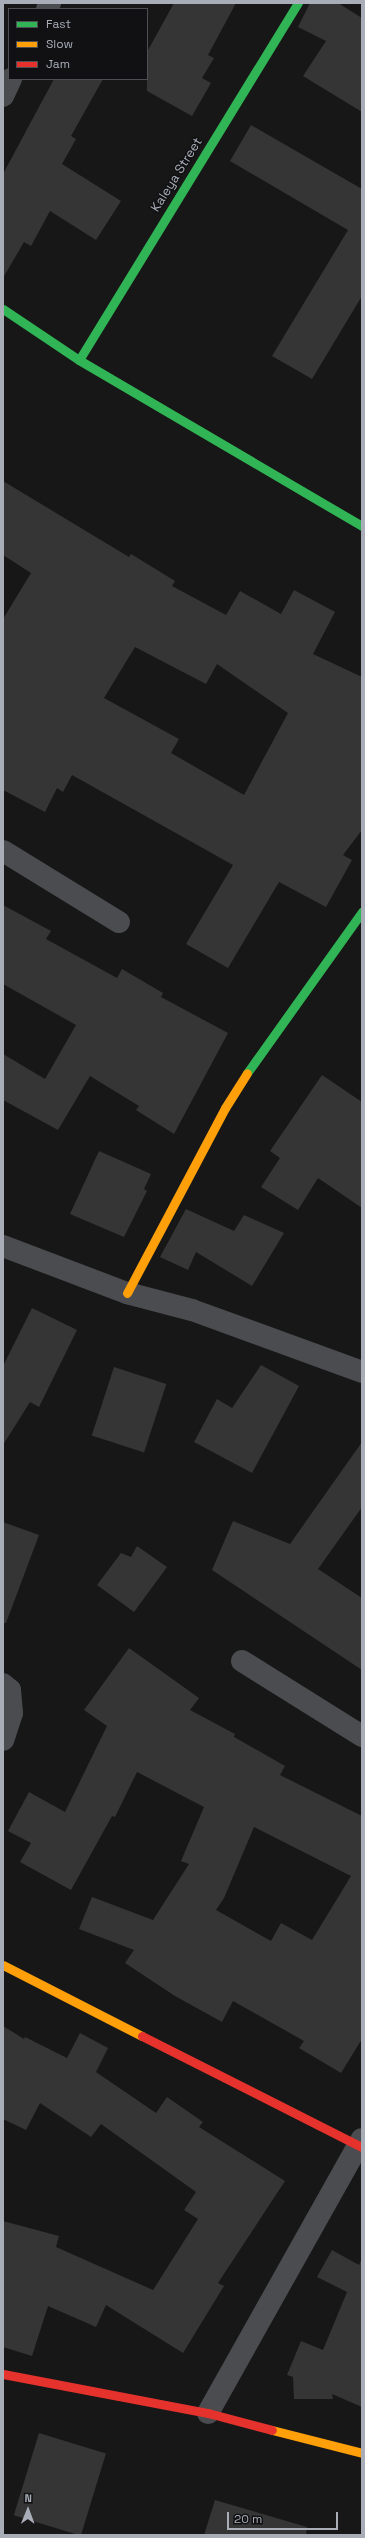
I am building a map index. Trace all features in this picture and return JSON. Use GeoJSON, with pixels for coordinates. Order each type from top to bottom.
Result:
{"type":"FeatureCollection","features":[{"type":"Feature","properties":{"kind":"street","name":"Kaleya Street"},"geometry":{"type":"LineString","coordinates":[[79,360],[298,3]]}},
{"type":"Feature","properties":{"kind":"street"},"geometry":{"type":"LineString","coordinates":[[3,96],[11,80]]}},
{"type":"Feature","properties":{"kind":"street"},"geometry":{"type":"LineString","coordinates":[[3,309],[79,360],[362,526]]}},
{"type":"Feature","properties":{"kind":"street"},"geometry":{"type":"LineString","coordinates":[[3,850],[119,922]]}},
{"type":"Feature","properties":{"kind":"street"},"geometry":{"type":"LineString","coordinates":[[127,1293],[225,1108],[270,1037],[362,912]]}},
{"type":"Feature","properties":{"kind":"street"},"geometry":{"type":"LineString","coordinates":[[3,1246],[127,1293],[192,1310],[362,1372]]}},
{"type":"Feature","properties":{"kind":"street"},"geometry":{"type":"LineString","coordinates":[[242,1661],[362,1736]]}},
{"type":"Feature","properties":{"kind":"street"},"geometry":{"type":"LineString","coordinates":[[3,1684],[10,1690],[12,1713],[3,1740]]}},
{"type":"Feature","properties":{"kind":"street"},"geometry":{"type":"LineString","coordinates":[[3,1965],[360,2144],[208,2413]]}},
{"type":"Feature","properties":{"kind":"street"},"geometry":{"type":"LineString","coordinates":[[3,2374],[208,2413],[362,2453]]}},
{"type":"Feature","properties":{"kind":"building"},"geometry":{"type":"Polygon","coordinates":[[[174,3],[236,3],[208,55],[214,58],[202,78],[211,83],[192,116],[147,91],[148,50],[174,3]]]}},
{"type":"Feature","properties":{"kind":"building"},"geometry":{"type":"Polygon","coordinates":[[[310,3],[338,3],[362,18],[362,112],[303,76],[326,41],[298,27],[310,3]]]}},
{"type":"Feature","properties":{"kind":"building"},"geometry":{"type":"Polygon","coordinates":[[[53,80],[102,80],[71,136],[76,139],[62,164],[121,201],[96,240],[50,211],[31,246],[24,242],[3,278],[3,174],[53,80]]]}},
{"type":"Feature","properties":{"kind":"building"},"geometry":{"type":"Polygon","coordinates":[[[251,125],[362,189],[362,296],[312,379],[272,356],[348,230],[230,161],[251,125]]]}},
{"type":"Feature","properties":{"kind":"building"},"geometry":{"type":"Polygon","coordinates":[[[3,481],[129,557],[131,554],[175,581],[172,586],[226,615],[240,591],[281,614],[294,590],[335,612],[313,654],[362,677],[362,830],[343,855],[352,860],[326,907],[279,882],[228,968],[186,944],[233,865],[72,775],[63,792],[57,788],[45,812],[3,790],[3,619],[31,573],[3,555],[3,481]],[[135,647],[104,698],[179,739],[171,753],[244,795],[288,713],[217,664],[206,684],[135,647]]]}},
{"type":"Feature","properties":{"kind":"building"},"geometry":{"type":"Polygon","coordinates":[[[3,905],[51,931],[46,939],[117,978],[122,969],[163,993],[161,997],[228,1033],[174,1134],[136,1110],[139,1106],[90,1076],[58,1130],[3,1100],[3,1054],[45,1079],[76,1025],[3,984],[3,905]]]}},
{"type":"Feature","properties":{"kind":"building"},"geometry":{"type":"Polygon","coordinates":[[[322,1075],[362,1102],[362,1208],[318,1178],[298,1210],[261,1187],[280,1158],[270,1151],[322,1075]]]}},
{"type":"Feature","properties":{"kind":"building"},"geometry":{"type":"Polygon","coordinates":[[[99,1151],[151,1174],[144,1189],[147,1191],[124,1237],[70,1214],[99,1151]]]}},
{"type":"Feature","properties":{"kind":"building"},"geometry":{"type":"Polygon","coordinates":[[[186,1209],[234,1231],[244,1215],[284,1233],[252,1286],[196,1252],[188,1270],[160,1257],[186,1209]]]}},
{"type":"Feature","properties":{"kind":"building"},"geometry":{"type":"Polygon","coordinates":[[[32,1308],[77,1330],[39,1407],[30,1402],[3,1445],[3,1366],[32,1308]]]}},
{"type":"Feature","properties":{"kind":"building"},"geometry":{"type":"Polygon","coordinates":[[[261,1365],[299,1386],[252,1473],[194,1442],[217,1399],[232,1408],[261,1365]]]}},
{"type":"Feature","properties":{"kind":"building"},"geometry":{"type":"Polygon","coordinates":[[[114,1367],[166,1384],[144,1452],[92,1435],[114,1367]]]}},
{"type":"Feature","properties":{"kind":"building"},"geometry":{"type":"Polygon","coordinates":[[[362,1442],[362,1507],[318,1569],[362,1598],[362,1670],[212,1570],[233,1521],[290,1544],[362,1442]]]}},
{"type":"Feature","properties":{"kind":"building"},"geometry":{"type":"Polygon","coordinates":[[[3,1522],[39,1535],[6,1623],[3,1623],[3,1522]]]}},
{"type":"Feature","properties":{"kind":"building"},"geometry":{"type":"Polygon","coordinates":[[[137,1546],[167,1567],[134,1612],[97,1585],[121,1553],[131,1557],[137,1546]]]}},
{"type":"Feature","properties":{"kind":"building"},"geometry":{"type":"Polygon","coordinates":[[[129,1648],[199,1698],[190,1710],[235,1734],[234,1737],[285,1766],[280,1775],[362,1816],[362,2039],[341,2073],[299,2048],[304,2041],[233,2001],[222,2022],[175,1996],[125,1963],[134,1950],[79,1929],[92,1897],[153,1920],[189,1864],[181,1861],[204,1807],[137,1772],[115,1817],[112,1816],[71,1890],[20,1862],[31,1843],[8,1831],[29,1792],[65,1812],[107,1726],[84,1710],[129,1648]],[[254,1827],[224,1898],[216,1910],[271,1941],[281,1923],[312,1940],[351,1876],[254,1827]]]}},
{"type":"Feature","properties":{"kind":"building"},"geometry":{"type":"Polygon","coordinates":[[[3,2026],[24,2039],[25,2037],[67,2058],[80,2033],[108,2048],[96,2072],[156,2113],[167,2097],[203,2122],[199,2127],[285,2181],[218,2283],[224,2286],[183,2353],[106,2305],[96,2327],[48,2306],[32,2356],[3,2347],[3,2221],[59,2236],[56,2247],[153,2290],[198,2219],[184,2210],[196,2192],[101,2124],[91,2137],[40,2103],[26,2130],[3,2119],[3,2026]]]}},
{"type":"Feature","properties":{"kind":"building"},"geometry":{"type":"Polygon","coordinates":[[[332,2250],[359,2265],[362,2258],[362,2407],[332,2394],[333,2399],[294,2399],[293,2377],[287,2375],[301,2341],[323,2350],[347,2292],[317,2277],[332,2250]]]}},
{"type":"Feature","properties":{"kind":"building"},"geometry":{"type":"Polygon","coordinates":[[[39,2433],[106,2453],[81,2535],[14,2515],[39,2433]]]}},
{"type":"Feature","properties":{"kind":"building"},"geometry":{"type":"Polygon","coordinates":[[[215,2500],[307,2527],[306,2535],[204,2535],[215,2500]]]}},
{"type":"Feature","properties":{"kind":"traffic: fast"},"geometry":{"type":"LineString","coordinates":[[79,360],[298,3]]}},
{"type":"Feature","properties":{"kind":"traffic: fast"},"geometry":{"type":"LineString","coordinates":[[3,309],[79,360],[362,526]]}},
{"type":"Feature","properties":{"kind":"traffic: fast"},"geometry":{"type":"LineString","coordinates":[[247,1073],[362,912]]}},
{"type":"Feature","properties":{"kind":"traffic: slow"},"geometry":{"type":"LineString","coordinates":[[127,1293],[225,1108],[247,1073]]}},
{"type":"Feature","properties":{"kind":"traffic: slow"},"geometry":{"type":"LineString","coordinates":[[3,1965],[142,2036]]}},
{"type":"Feature","properties":{"kind":"traffic: slow"},"geometry":{"type":"LineString","coordinates":[[272,2430],[362,2453]]}},
{"type":"Feature","properties":{"kind":"traffic: jam"},"geometry":{"type":"LineString","coordinates":[[142,2036],[362,2147]]}},
{"type":"Feature","properties":{"kind":"traffic: jam"},"geometry":{"type":"LineString","coordinates":[[3,2374],[208,2413],[272,2430]]}}]}
